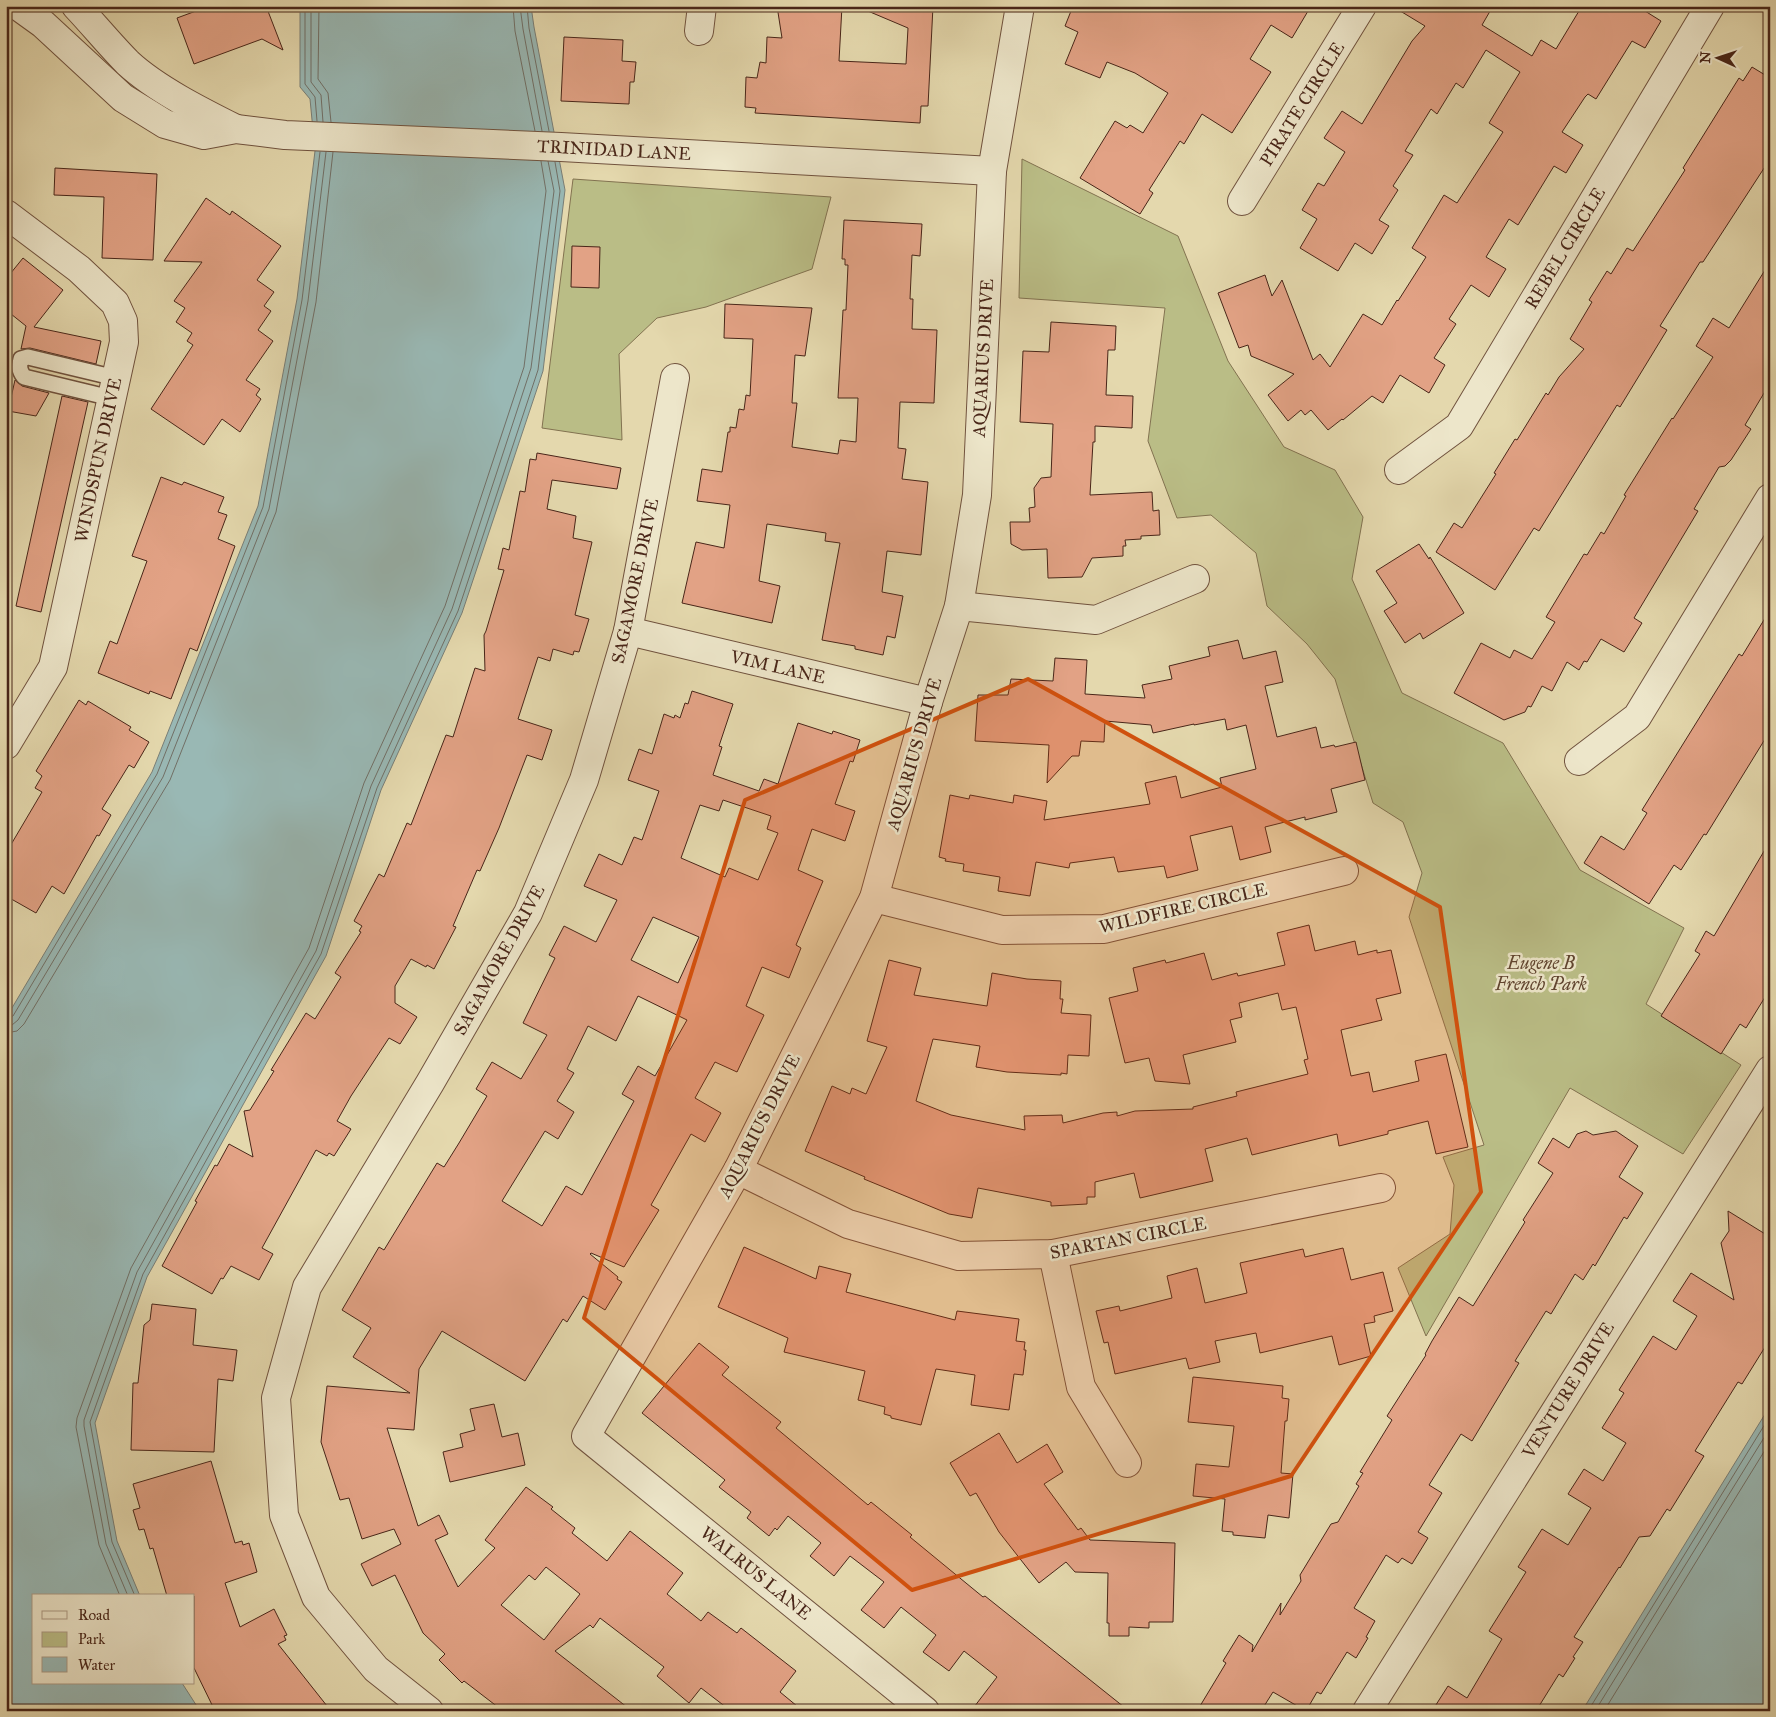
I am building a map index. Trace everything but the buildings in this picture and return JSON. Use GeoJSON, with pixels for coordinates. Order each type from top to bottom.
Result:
{"type":"FeatureCollection","features":[{"type":"Feature","properties":{"kind":"street","name":"TRINIDAD LANE"},"geometry":{"type":"LineString","coordinates":[[18,6],[43,24],[123,98],[165,124],[204,135],[236,129],[285,135],[561,147],[992,170]]}},
{"type":"Feature","properties":{"kind":"street","name":"TRINIDAD LANE"},"geometry":{"type":"LineString","coordinates":[[76,6],[129,64],[162,88],[200,111],[236,129]]}},
{"type":"Feature","properties":{"kind":"street","name":"AQUARIUS DRIVE"},"geometry":{"type":"LineString","coordinates":[[586,1436],[738,1170],[874,898],[928,702],[959,606],[977,494],[992,170],[1020,6]]}},
{"type":"Feature","properties":{"kind":"street","name":"PIRATE CIRCLE"},"geometry":{"type":"LineString","coordinates":[[1242,201],[1362,6]]}},
{"type":"Feature","properties":{"kind":"street","name":"REBEL CIRCLE"},"geometry":{"type":"LineString","coordinates":[[1399,470],[1459,426],[1710,6]]}},
{"type":"Feature","properties":{"kind":"street","name":"WINDSPUN DRIVE"},"geometry":{"type":"LineString","coordinates":[[6,214],[79,269],[115,303],[123,321],[124,342],[53,667],[6,745]]}},
{"type":"Feature","properties":{"kind":"street","name":"SAGAMORE DRIVE"},"geometry":{"type":"LineString","coordinates":[[429,1711],[376,1669],[316,1597],[284,1515],[276,1398],[307,1287],[435,1074],[528,913],[584,780],[628,632],[675,378]]}},
{"type":"Feature","properties":{"kind":"street"},"geometry":{"type":"LineString","coordinates":[[1579,760],[1637,717],[1770,498]]}},
{"type":"Feature","properties":{"kind":"street"},"geometry":{"type":"LineString","coordinates":[[959,606],[1096,620],[1195,580]]}},
{"type":"Feature","properties":{"kind":"street","name":"VIM LANE"},"geometry":{"type":"LineString","coordinates":[[628,632],[928,702]]}},
{"type":"Feature","properties":{"kind":"street","name":"WILDFIRE CIRCLE"},"geometry":{"type":"LineString","coordinates":[[874,898],[1002,930],[1104,929],[1344,871]]}},
{"type":"Feature","properties":{"kind":"street","name":"VENTURE DRIVE"},"geometry":{"type":"LineString","coordinates":[[1367,1711],[1770,1070]]}},
{"type":"Feature","properties":{"kind":"street","name":"SPARTAN CIRCLE"},"geometry":{"type":"LineString","coordinates":[[738,1170],[848,1224],[959,1256],[1053,1254],[1381,1188]]}},
{"type":"Feature","properties":{"kind":"street"},"geometry":{"type":"LineString","coordinates":[[1053,1254],[1081,1386],[1127,1463]]}},
{"type":"Feature","properties":{"kind":"street","name":"WALRUS LANE"},"geometry":{"type":"LineString","coordinates":[[586,1436],[925,1711]]}},
{"type":"Feature","properties":{"kind":"lane"},"geometry":{"type":"LineString","coordinates":[[28,357],[113,388],[24,377],[19,367],[21,359],[28,357]]}},
{"type":"Feature","properties":{"kind":"highlighted area"},"geometry":{"type":"Polygon","coordinates":[[[1028,679],[1440,907],[1481,1192],[1291,1476],[912,1590],[584,1318],[745,800],[1028,679]]]}},
{"type":"Feature","properties":{"kind":"green space","name":"Eugene B French Park"},"geometry":{"type":"Polygon","coordinates":[[[1022,159],[1178,236],[1228,361],[1284,447],[1335,470],[1363,517],[1352,579],[1402,693],[1503,743],[1580,870],[1684,928],[1646,1004],[1741,1065],[1683,1154],[1570,1088],[1426,1336],[1398,1268],[1450,1234],[1454,1185],[1443,1157],[1484,1145],[1409,917],[1422,873],[1403,822],[1373,803],[1335,679],[1307,644],[1267,606],[1256,553],[1211,515],[1177,518],[1148,441],[1165,308],[1019,298],[1022,159]]]}},
{"type":"Feature","properties":{"kind":"green space"},"geometry":{"type":"Polygon","coordinates":[[[573,179],[831,197],[812,269],[706,307],[657,318],[619,354],[622,440],[542,428],[573,179]]]}},
{"type":"Feature","properties":{"kind":"water"},"geometry":{"type":"Polygon","coordinates":[[[300,6],[531,6],[565,190],[543,371],[462,613],[381,790],[326,956],[147,1277],[95,1423],[117,1541],[139,1594],[32,1594],[32,1684],[183,1684],[200,1711],[6,1711],[6,1018],[152,772],[258,506],[297,299],[315,151],[310,99],[300,87],[300,6]]]}},
{"type":"Feature","properties":{"kind":"water"},"geometry":{"type":"Polygon","coordinates":[[[1770,1406],[1770,1711],[1582,1711],[1770,1406]]]}}]}
